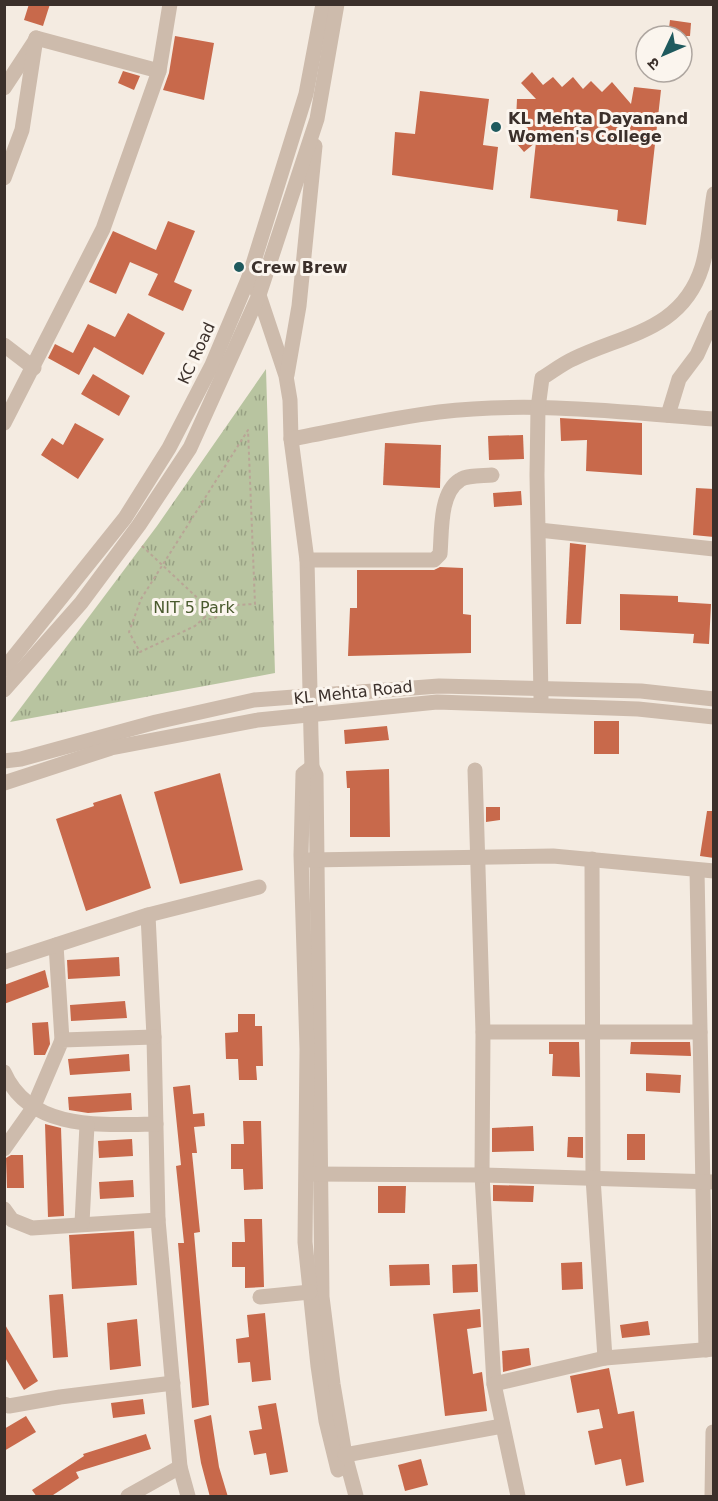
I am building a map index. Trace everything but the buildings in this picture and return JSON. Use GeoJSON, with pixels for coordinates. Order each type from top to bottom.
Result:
{"type":"FeatureCollection","features":[{"type":"Feature","properties":{"kind":"street"},"geometry":{"type":"LineString","coordinates":[[4,423],[103,229],[159,71],[171,4]]}},
{"type":"Feature","properties":{"kind":"street","name":"KC Road"},"geometry":{"type":"LineString","coordinates":[[4,669],[125,518],[163,458],[212,365],[249,277],[306,94],[323,4]]}},
{"type":"Feature","properties":{"kind":"street"},"geometry":{"type":"LineString","coordinates":[[286,376],[299,306],[317,119],[337,4]]}},
{"type":"Feature","properties":{"kind":"street"},"geometry":{"type":"LineString","coordinates":[[36,38],[159,71]]}},
{"type":"Feature","properties":{"kind":"street"},"geometry":{"type":"LineString","coordinates":[[4,88],[36,38]]}},
{"type":"Feature","properties":{"kind":"street"},"geometry":{"type":"LineString","coordinates":[[4,178],[22,130],[36,38]]}},
{"type":"Feature","properties":{"kind":"street"},"geometry":{"type":"LineString","coordinates":[[4,690],[81,603],[131,536],[190,448],[259,295],[317,119]]}},
{"type":"Feature","properties":{"kind":"street"},"geometry":{"type":"LineString","coordinates":[[541,705],[538,408],[542,378],[573,359],[622,341],[666,319],[690,294],[702,266],[714,194]]}},
{"type":"Feature","properties":{"kind":"street"},"geometry":{"type":"LineString","coordinates":[[249,277],[259,295],[286,376],[291,439],[307,560],[310,714],[312,767],[316,775],[318,860],[312,1174],[305,1242],[326,1421],[345,1475],[356,1497]]}},
{"type":"Feature","properties":{"kind":"street"},"geometry":{"type":"LineString","coordinates":[[668,415],[679,378],[698,355],[714,317]]}},
{"type":"Feature","properties":{"kind":"street"},"geometry":{"type":"LineString","coordinates":[[4,345],[34,368]]}},
{"type":"Feature","properties":{"kind":"street"},"geometry":{"type":"LineString","coordinates":[[291,439],[439,412],[567,408],[714,419]]}},
{"type":"Feature","properties":{"kind":"street"},"geometry":{"type":"LineString","coordinates":[[307,560],[434,561],[440,554],[445,504],[451,488],[461,478],[492,475]]}},
{"type":"Feature","properties":{"kind":"street"},"geometry":{"type":"LineString","coordinates":[[539,530],[714,549]]}},
{"type":"Feature","properties":{"kind":"street","name":"KL Mehta Road"},"geometry":{"type":"LineString","coordinates":[[4,761],[21,759],[156,722],[254,700],[439,686],[641,691],[714,699]]}},
{"type":"Feature","properties":{"kind":"street","name":"KL Mehta Road"},"geometry":{"type":"LineString","coordinates":[[4,783],[111,748],[258,720],[437,702],[638,709],[714,717]]}},
{"type":"Feature","properties":{"kind":"street"},"geometry":{"type":"LineString","coordinates":[[312,767],[303,774],[301,860],[312,1174],[322,1297],[345,1455],[345,1497]]}},
{"type":"Feature","properties":{"kind":"street"},"geometry":{"type":"LineString","coordinates":[[476,770],[476,856],[483,1032],[482,1175],[494,1384],[518,1497]]}},
{"type":"Feature","properties":{"kind":"street"},"geometry":{"type":"LineString","coordinates":[[301,860],[553,855],[714,871]]}},
{"type":"Feature","properties":{"kind":"street"},"geometry":{"type":"LineString","coordinates":[[592,860],[593,1178],[605,1358]]}},
{"type":"Feature","properties":{"kind":"street"},"geometry":{"type":"LineString","coordinates":[[494,1384],[605,1358],[710,1349],[708,1182],[700,1032],[697,870]]}},
{"type":"Feature","properties":{"kind":"street"},"geometry":{"type":"LineString","coordinates":[[4,962],[148,915],[259,887]]}},
{"type":"Feature","properties":{"kind":"street"},"geometry":{"type":"LineString","coordinates":[[148,915],[154,1037],[158,1220],[180,1467],[188,1497]]}},
{"type":"Feature","properties":{"kind":"street"},"geometry":{"type":"LineString","coordinates":[[4,1149],[33,1108],[62,1040],[56,945]]}},
{"type":"Feature","properties":{"kind":"street"},"geometry":{"type":"LineString","coordinates":[[483,1032],[700,1032]]}},
{"type":"Feature","properties":{"kind":"street"},"geometry":{"type":"LineString","coordinates":[[62,1040],[154,1037]]}},
{"type":"Feature","properties":{"kind":"street"},"geometry":{"type":"LineString","coordinates":[[4,1071],[19,1096],[33,1108],[87,1125],[156,1124]]}},
{"type":"Feature","properties":{"kind":"street"},"geometry":{"type":"LineString","coordinates":[[82,1223],[87,1125]]}},
{"type":"Feature","properties":{"kind":"street"},"geometry":{"type":"LineString","coordinates":[[312,1174],[482,1175],[708,1182]]}},
{"type":"Feature","properties":{"kind":"street"},"geometry":{"type":"LineString","coordinates":[[4,1209],[12,1220],[23,1227],[46,1228],[82,1223],[158,1220]]}},
{"type":"Feature","properties":{"kind":"street"},"geometry":{"type":"LineString","coordinates":[[260,1297],[310,1292]]}},
{"type":"Feature","properties":{"kind":"street"},"geometry":{"type":"LineString","coordinates":[[4,1404],[9,1406],[60,1397],[173,1383]]}},
{"type":"Feature","properties":{"kind":"street"},"geometry":{"type":"LineString","coordinates":[[345,1455],[502,1426]]}},
{"type":"Feature","properties":{"kind":"street"},"geometry":{"type":"LineString","coordinates":[[712,1497],[713,1432]]}},
{"type":"Feature","properties":{"kind":"street"},"geometry":{"type":"LineString","coordinates":[[128,1497],[180,1467]]}},
{"type":"Feature","properties":{"kind":"path"},"geometry":{"type":"LineString","coordinates":[[248,430],[255,603],[217,606],[211,603],[206,606],[205,617],[195,626],[140,652],[129,632],[141,599],[248,430]]}},
{"type":"Feature","properties":{"kind":"path"},"geometry":{"type":"LineString","coordinates":[[131,536],[206,606]]}},
{"type":"Feature","properties":{"kind":"path"},"geometry":{"type":"LineString","coordinates":[[205,617],[211,619],[217,617],[219,611],[217,606]]}},
{"type":"Feature","properties":{"kind":"green space","name":"NIT 5 Park"},"geometry":{"type":"Polygon","coordinates":[[[266,369],[275,673],[10,722],[157,526],[266,369]]]}},
{"type":"Feature","properties":{"kind":"place","name":"KL Mehta Dayanand Women's College"},"geometry":{"type":"Point","coordinates":[496,127]}},
{"type":"Feature","properties":{"kind":"place","name":"Crew Brew"},"geometry":{"type":"Point","coordinates":[239,267]}}]}
